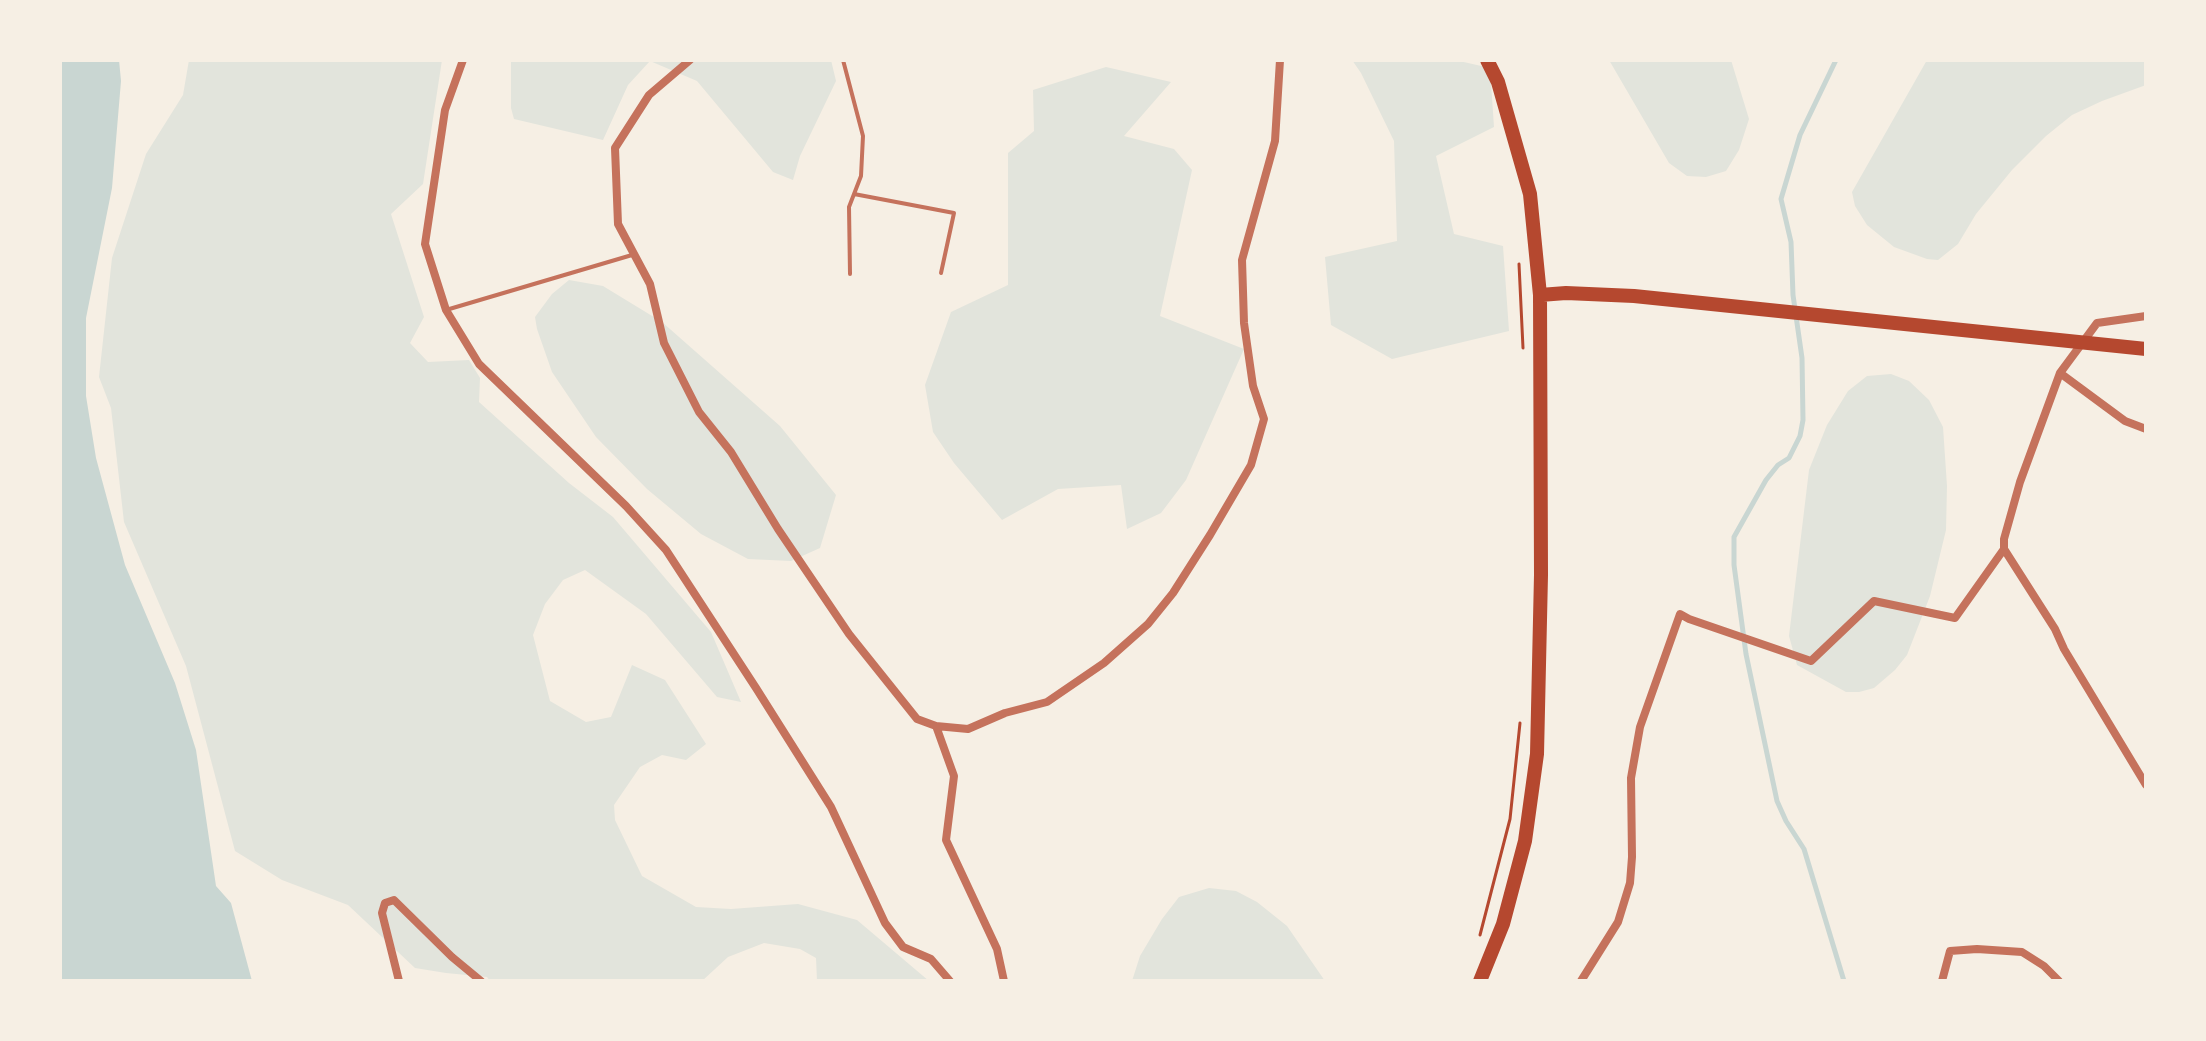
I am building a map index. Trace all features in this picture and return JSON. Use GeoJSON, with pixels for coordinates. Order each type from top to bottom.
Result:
{"type":"FeatureCollection","features":[{"type":"Feature","properties":{"kind":"highway"},"geometry":{"type":"LineString","coordinates":[[1480,981],[1503,924],[1525,841],[1537,754],[1541,575],[1540,295],[1530,194],[1498,82],[1487,60]]}},
{"type":"Feature","properties":{"kind":"highway"},"geometry":{"type":"LineString","coordinates":[[1540,295],[1634,296],[2146,349]]}},
{"type":"Feature","properties":{"kind":"street"},"geometry":{"type":"LineString","coordinates":[[463,60],[445,110],[425,244],[446,310],[479,364],[626,506],[666,550],[831,807],[885,923],[903,947],[931,959],[950,981]]}},
{"type":"Feature","properties":{"kind":"street"},"geometry":{"type":"LineString","coordinates":[[690,60],[649,95],[615,148],[618,224],[650,284],[664,343],[699,412],[731,452],[778,529],[849,634],[917,719],[936,726],[968,729],[1005,713],[1047,702],[1104,663],[1148,624],[1173,593],[1251,465],[1264,419],[1253,386],[1244,323],[1242,260],[1275,141],[1280,60]]}},
{"type":"Feature","properties":{"kind":"street"},"geometry":{"type":"LineString","coordinates":[[2146,316],[2097,323],[2060,373],[2020,482],[2004,539],[2004,549],[2055,629],[2146,785]]}},
{"type":"Feature","properties":{"kind":"street"},"geometry":{"type":"LineString","coordinates":[[2060,373],[2125,421],[2146,429]]}},
{"type":"Feature","properties":{"kind":"street"},"geometry":{"type":"LineString","coordinates":[[1581,981],[1618,922],[1630,883],[1631,778],[1640,727],[1680,614],[1811,661],[1874,601],[1955,618],[2004,549]]}},
{"type":"Feature","properties":{"kind":"street"},"geometry":{"type":"LineString","coordinates":[[936,726],[954,776],[946,840],[997,949],[1004,981]]}},
{"type":"Feature","properties":{"kind":"street"},"geometry":{"type":"LineString","coordinates":[[399,981],[382,913],[385,903],[394,900],[481,981]]}},
{"type":"Feature","properties":{"kind":"street"},"geometry":{"type":"LineString","coordinates":[[1942,981],[1950,951],[1977,949],[2022,952],[2044,966],[2059,981]]}},
{"type":"Feature","properties":{"kind":"lane"},"geometry":{"type":"LineString","coordinates":[[843,60],[863,136],[861,176],[849,207],[850,274]]}},
{"type":"Feature","properties":{"kind":"lane"},"geometry":{"type":"LineString","coordinates":[[854,194],[954,213],[941,273]]}},
{"type":"Feature","properties":{"kind":"lane"},"geometry":{"type":"LineString","coordinates":[[446,310],[635,254]]}},
{"type":"Feature","properties":{"kind":"path"},"geometry":{"type":"LineString","coordinates":[[1519,259],[1523,355]]}},
{"type":"Feature","properties":{"kind":"path"},"geometry":{"type":"LineString","coordinates":[[1480,935],[1510,819],[1520,724]]}},
{"type":"Feature","properties":{"kind":"shaded area"},"geometry":{"type":"Polygon","coordinates":[[[60,60],[119,60],[121,81],[112,188],[86,318],[86,396],[96,458],[125,565],[175,683],[196,750],[216,886],[231,903],[252,981],[60,981],[60,60]]]}},
{"type":"Feature","properties":{"kind":"shaded area"},"geometry":{"type":"Polygon","coordinates":[[[189,60],[442,60],[423,184],[391,214],[424,317],[410,343],[428,362],[469,360],[480,378],[479,402],[569,483],[613,517],[711,632],[741,702],[717,697],[646,614],[585,570],[563,580],[545,604],[533,635],[550,701],[586,722],[611,717],[632,665],[665,680],[706,744],[686,760],[662,755],[640,767],[614,805],[615,820],[642,876],[696,907],[731,909],[798,904],[857,920],[929,981],[817,981],[816,958],[800,949],[764,943],[728,957],[702,981],[490,981],[487,977],[415,968],[348,905],[282,880],[235,851],[186,666],[124,522],[111,408],[99,377],[112,258],[146,154],[183,95],[189,60]]]}},
{"type":"Feature","properties":{"kind":"shaded area"},"geometry":{"type":"Polygon","coordinates":[[[511,60],[831,60],[836,81],[800,156],[793,180],[773,172],[697,81],[650,61],[628,85],[603,140],[514,119],[511,108],[511,60]]]}},
{"type":"Feature","properties":{"kind":"shaded area"},"geometry":{"type":"Polygon","coordinates":[[[1352,60],[1455,60],[1490,68],[1494,127],[1436,156],[1454,234],[1503,246],[1509,331],[1392,359],[1331,325],[1325,257],[1397,241],[1394,141],[1352,60]]]}},
{"type":"Feature","properties":{"kind":"shaded area"},"geometry":{"type":"Polygon","coordinates":[[[1609,60],[1731,60],[1749,119],[1739,150],[1726,171],[1706,177],[1687,176],[1669,163],[1609,60]]]}},
{"type":"Feature","properties":{"kind":"shaded area"},"geometry":{"type":"Polygon","coordinates":[[[1927,60],[2146,60],[2146,85],[2072,115],[2012,170],[1976,214],[1958,244],[1938,260],[1927,259],[1894,247],[1867,225],[1855,206],[1852,192],[1927,60]]]}},
{"type":"Feature","properties":{"kind":"shaded area"},"geometry":{"type":"Polygon","coordinates":[[[1106,67],[1171,82],[1124,136],[1174,149],[1192,170],[1160,316],[1244,349],[1186,480],[1161,513],[1127,529],[1121,485],[1058,489],[1002,520],[954,463],[933,432],[925,385],[951,312],[1008,285],[1008,153],[1034,131],[1033,90],[1106,67]]]}},
{"type":"Feature","properties":{"kind":"shaded area"},"geometry":{"type":"Polygon","coordinates":[[[569,280],[603,286],[662,322],[780,426],[836,495],[820,548],[791,561],[748,559],[701,534],[647,489],[596,437],[552,372],[537,329],[535,317],[552,294],[569,280]]]}},
{"type":"Feature","properties":{"kind":"shaded area"},"geometry":{"type":"Polygon","coordinates":[[[1891,374],[1909,381],[1929,400],[1943,427],[1946,530],[1930,596],[1907,655],[1874,688],[1846,692],[1797,665],[1789,636],[1809,470],[1827,425],[1848,391],[1867,376],[1891,374]]]}},
{"type":"Feature","properties":{"kind":"shaded area"},"geometry":{"type":"Polygon","coordinates":[[[1209,888],[1236,891],[1257,902],[1287,926],[1325,981],[1132,981],[1140,956],[1179,897],[1209,888]]]}},
{"type":"Feature","properties":{"kind":"waterway"},"geometry":{"type":"LineString","coordinates":[[1836,60],[1800,135],[1781,199],[1791,242],[1793,295],[1802,358],[1803,420],[1800,436],[1789,458],[1778,465],[1766,480],[1734,537],[1734,565],[1746,654],[1777,801],[1804,849],[1844,981]]}}]}
